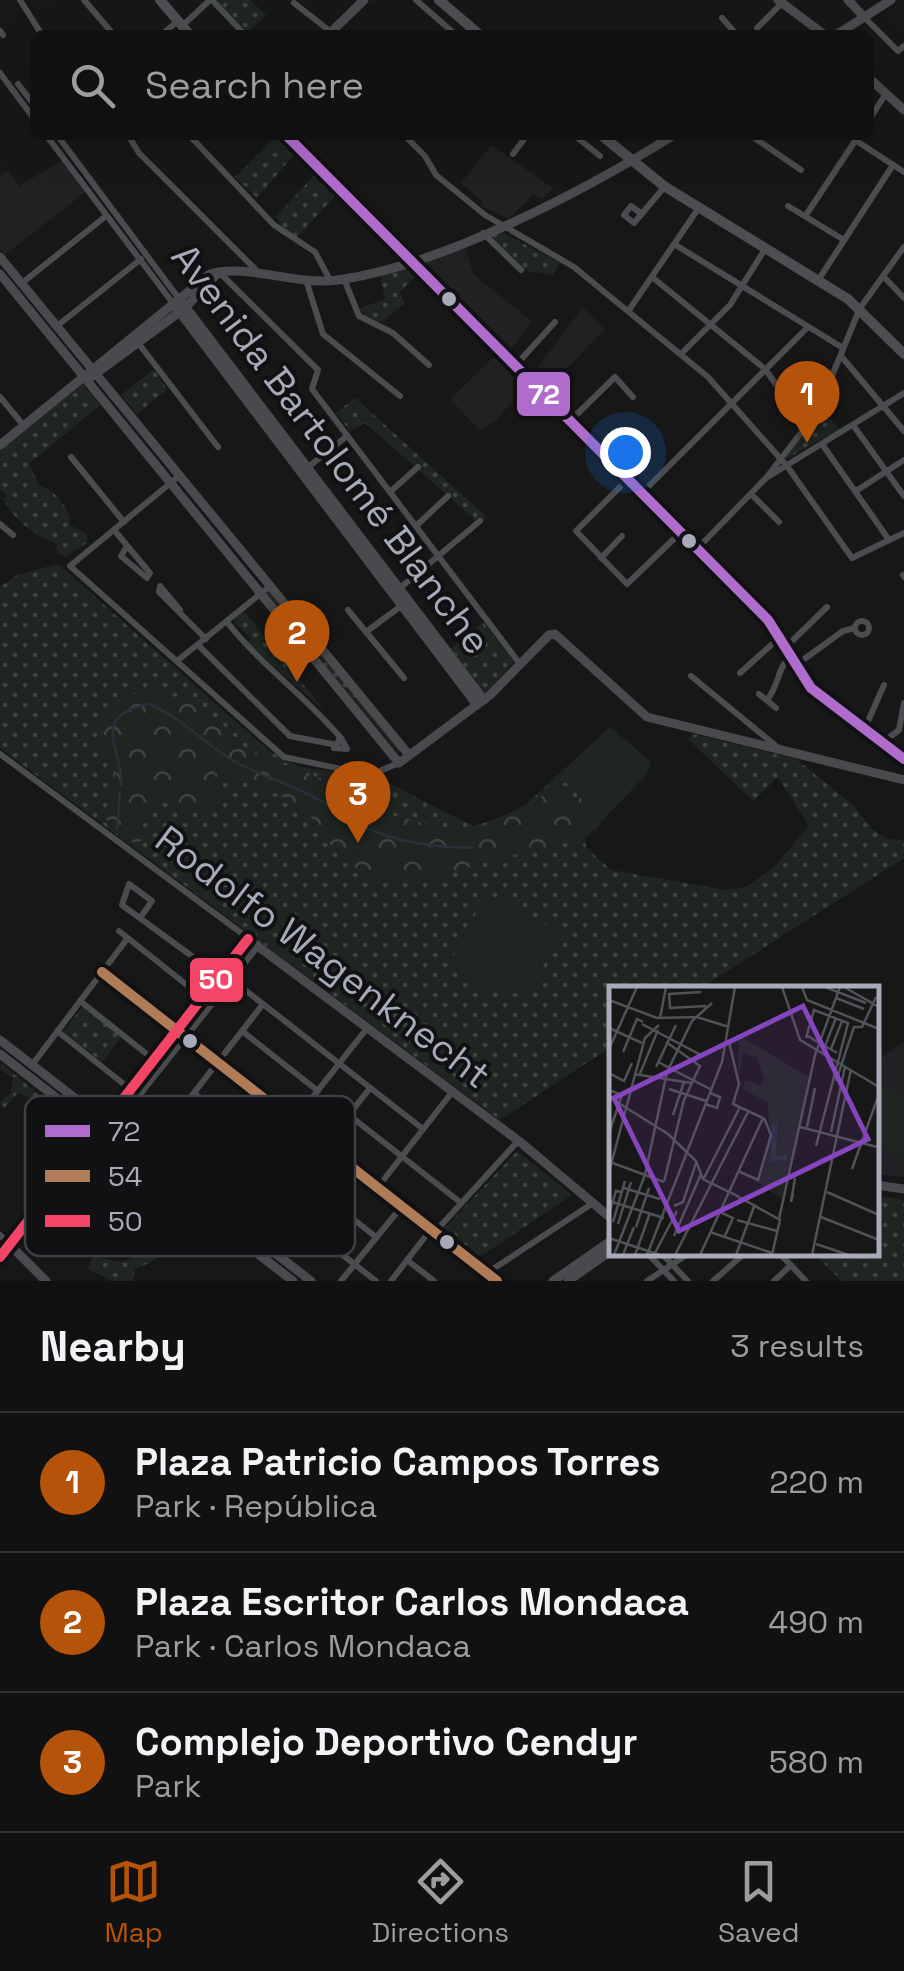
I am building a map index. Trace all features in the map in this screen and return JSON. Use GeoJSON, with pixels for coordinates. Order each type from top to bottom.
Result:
{"type":"FeatureCollection","features":[{"type":"Feature","properties":{"kind":"main road"},"geometry":{"type":"LineString","coordinates":[[160,0],[183,27]]}},
{"type":"Feature","properties":{"kind":"main road"},"geometry":{"type":"LineString","coordinates":[[337,30],[364,0]]}},
{"type":"Feature","properties":{"kind":"main road"},"geometry":{"type":"LineString","coordinates":[[439,0],[475,30]]}},
{"type":"Feature","properties":{"kind":"main road"},"geometry":{"type":"LineString","coordinates":[[848,0],[864,17]]}},
{"type":"Feature","properties":{"kind":"main road"},"geometry":{"type":"LineString","coordinates":[[844,30],[891,0]]}},
{"type":"Feature","properties":{"kind":"main road"},"geometry":{"type":"LineString","coordinates":[[780,1],[818,30]]}},
{"type":"Feature","properties":{"kind":"main road"},"geometry":{"type":"LineString","coordinates":[[874,83],[904,110]]}},
{"type":"Feature","properties":{"kind":"main road"},"geometry":{"type":"LineString","coordinates":[[297,140],[696,549],[788,651],[824,700],[904,759]]}},
{"type":"Feature","properties":{"kind":"main road"},"geometry":{"type":"LineString","coordinates":[[607,140],[664,186],[860,308],[904,354]]}},
{"type":"Feature","properties":{"kind":"main road"},"geometry":{"type":"LineString","coordinates":[[0,445],[227,268],[264,278],[308,283],[344,279],[411,260],[506,224],[666,140]]}},
{"type":"Feature","properties":{"kind":"main road"},"geometry":{"type":"LineString","coordinates":[[0,257],[22,283],[33,306],[398,763],[481,702],[549,635],[560,635],[647,717],[904,780]]}},
{"type":"Feature","properties":{"kind":"main road"},"geometry":{"type":"LineString","coordinates":[[0,274],[56,327],[91,375]]}},
{"type":"Feature","properties":{"kind":"main road","name":"Avenida Bartolomé Blanche"},"geometry":{"type":"LineString","coordinates":[[180,307],[402,605],[481,702]]}},
{"type":"Feature","properties":{"kind":"main road","name":"Avenida Bartolomé Blanche"},"geometry":{"type":"LineString","coordinates":[[231,374],[400,588],[481,702]]}},
{"type":"Feature","properties":{"kind":"main road"},"geometry":{"type":"LineString","coordinates":[[175,480],[270,586],[409,755]]}},
{"type":"Feature","properties":{"kind":"main road"},"geometry":{"type":"LineString","coordinates":[[131,1096],[180,1034],[202,997],[253,942]]}},
{"type":"Feature","properties":{"kind":"main road"},"geometry":{"type":"LineString","coordinates":[[134,1092],[154,1059],[231,978],[253,942]]}},
{"type":"Feature","properties":{"kind":"main road","name":"Rodolfo Wagenknecht"},"geometry":{"type":"LineString","coordinates":[[253,942],[519,1140],[609,1215]]}},
{"type":"Feature","properties":{"kind":"main road"},"geometry":{"type":"LineString","coordinates":[[0,1040],[71,1096]]}},
{"type":"Feature","properties":{"kind":"main road"},"geometry":{"type":"LineString","coordinates":[[0,1054],[53,1096]]}},
{"type":"Feature","properties":{"kind":"main road"},"geometry":{"type":"LineString","coordinates":[[879,1185],[904,1189]]}},
{"type":"Feature","properties":{"kind":"main road"},"geometry":{"type":"LineString","coordinates":[[25,1228],[11,1246],[46,1281]]}},
{"type":"Feature","properties":{"kind":"main road"},"geometry":{"type":"LineString","coordinates":[[553,1281],[609,1242]]}},
{"type":"Feature","properties":{"kind":"main road"},"geometry":{"type":"LineString","coordinates":[[568,1281],[609,1252]]}},
{"type":"Feature","properties":{"kind":"main road"},"geometry":{"type":"LineString","coordinates":[[261,1256],[292,1281]]}},
{"type":"Feature","properties":{"kind":"main road"},"geometry":{"type":"LineString","coordinates":[[277,1256],[310,1281]]}},
{"type":"Feature","properties":{"kind":"street"},"geometry":{"type":"LineString","coordinates":[[20,0],[39,30]]}},
{"type":"Feature","properties":{"kind":"street"},"geometry":{"type":"LineString","coordinates":[[84,0],[110,30]]}},
{"type":"Feature","properties":{"kind":"street"},"geometry":{"type":"LineString","coordinates":[[183,27],[211,0],[239,30]]}},
{"type":"Feature","properties":{"kind":"street"},"geometry":{"type":"LineString","coordinates":[[416,0],[451,30]]}},
{"type":"Feature","properties":{"kind":"street"},"geometry":{"type":"LineString","coordinates":[[757,28],[780,1]]}},
{"type":"Feature","properties":{"kind":"street"},"geometry":{"type":"LineString","coordinates":[[294,3],[330,30]]}},
{"type":"Feature","properties":{"kind":"street"},"geometry":{"type":"LineString","coordinates":[[864,17],[898,51],[904,46]]}},
{"type":"Feature","properties":{"kind":"street"},"geometry":{"type":"LineString","coordinates":[[722,18],[732,30]]}},
{"type":"Feature","properties":{"kind":"street"},"geometry":{"type":"LineString","coordinates":[[462,30],[468,24]]}},
{"type":"Feature","properties":{"kind":"street"},"geometry":{"type":"LineString","coordinates":[[0,74],[30,113]]}},
{"type":"Feature","properties":{"kind":"street"},"geometry":{"type":"LineString","coordinates":[[18,84],[30,100]]}},
{"type":"Feature","properties":{"kind":"street"},"geometry":{"type":"LineString","coordinates":[[874,112],[885,95]]}},
{"type":"Feature","properties":{"kind":"street","name":"Avenida Bartolomé Blanche"},"geometry":{"type":"LineString","coordinates":[[50,140],[106,216],[127,236]]}},
{"type":"Feature","properties":{"kind":"street","name":"Avenida Bartolomé Blanche"},"geometry":{"type":"LineString","coordinates":[[60,140],[180,307]]}},
{"type":"Feature","properties":{"kind":"street"},"geometry":{"type":"LineString","coordinates":[[131,140],[138,153],[264,278]]}},
{"type":"Feature","properties":{"kind":"street"},"geometry":{"type":"LineString","coordinates":[[196,140],[282,232],[314,252],[331,281]]}},
{"type":"Feature","properties":{"kind":"street"},"geometry":{"type":"LineString","coordinates":[[409,140],[436,175],[485,215],[574,267],[682,353],[732,402],[787,466],[852,558],[904,533]]}},
{"type":"Feature","properties":{"kind":"street"},"geometry":{"type":"LineString","coordinates":[[513,154],[524,140]]}},
{"type":"Feature","properties":{"kind":"street"},"geometry":{"type":"LineString","coordinates":[[580,140],[600,156]]}},
{"type":"Feature","properties":{"kind":"street"},"geometry":{"type":"LineString","coordinates":[[757,140],[800,170]]}},
{"type":"Feature","properties":{"kind":"street"},"geometry":{"type":"LineString","coordinates":[[806,215],[855,140]]}},
{"type":"Feature","properties":{"kind":"street"},"geometry":{"type":"LineString","coordinates":[[861,140],[904,172]]}},
{"type":"Feature","properties":{"kind":"street"},"geometry":{"type":"LineString","coordinates":[[818,279],[893,164]]}},
{"type":"Feature","properties":{"kind":"street"},"geometry":{"type":"LineString","coordinates":[[642,214],[664,186]]}},
{"type":"Feature","properties":{"kind":"street"},"geometry":{"type":"LineString","coordinates":[[788,206],[844,240]]}},
{"type":"Feature","properties":{"kind":"street"},"geometry":{"type":"LineString","coordinates":[[629,310],[698,208]]}},
{"type":"Feature","properties":{"kind":"street"},"geometry":{"type":"LineString","coordinates":[[22,283],[106,216]]}},
{"type":"Feature","properties":{"kind":"street"},"geometry":{"type":"LineString","coordinates":[[484,234],[521,270]]}},
{"type":"Feature","properties":{"kind":"street"},"geometry":{"type":"LineString","coordinates":[[674,244],[842,351],[904,432]]}},
{"type":"Feature","properties":{"kind":"street"},"geometry":{"type":"LineString","coordinates":[[696,549],[766,478],[817,412],[860,308],[904,247]]}},
{"type":"Feature","properties":{"kind":"street"},"geometry":{"type":"LineString","coordinates":[[682,353],[713,324],[766,248]]}},
{"type":"Feature","properties":{"kind":"street"},"geometry":{"type":"LineString","coordinates":[[56,327],[143,258]]}},
{"type":"Feature","properties":{"kind":"street"},"geometry":{"type":"LineString","coordinates":[[219,272],[318,370],[312,388],[520,664]]}},
{"type":"Feature","properties":{"kind":"street"},"geometry":{"type":"LineString","coordinates":[[883,276],[904,298]]}},
{"type":"Feature","properties":{"kind":"street"},"geometry":{"type":"LineString","coordinates":[[652,277],[765,369],[806,426]]}},
{"type":"Feature","properties":{"kind":"street"},"geometry":{"type":"LineString","coordinates":[[344,279],[358,316],[392,333],[429,365]]}},
{"type":"Feature","properties":{"kind":"street"},"geometry":{"type":"LineString","coordinates":[[308,283],[324,334],[400,396]]}},
{"type":"Feature","properties":{"kind":"street"},"geometry":{"type":"LineString","coordinates":[[514,366],[555,322]]}},
{"type":"Feature","properties":{"kind":"street"},"geometry":{"type":"LineString","coordinates":[[641,494],[808,326]]}},
{"type":"Feature","properties":{"kind":"street"},"geometry":{"type":"LineString","coordinates":[[137,340],[218,447]]}},
{"type":"Feature","properties":{"kind":"street"},"geometry":{"type":"LineString","coordinates":[[569,422],[615,377],[633,397]]}},
{"type":"Feature","properties":{"kind":"street"},"geometry":{"type":"LineString","coordinates":[[766,478],[904,392]]}},
{"type":"Feature","properties":{"kind":"street"},"geometry":{"type":"LineString","coordinates":[[0,396],[24,426]]}},
{"type":"Feature","properties":{"kind":"street"},"geometry":{"type":"LineString","coordinates":[[853,424],[904,496]]}},
{"type":"Feature","properties":{"kind":"street"},"geometry":{"type":"LineString","coordinates":[[307,468],[346,436]]}},
{"type":"Feature","properties":{"kind":"street"},"geometry":{"type":"LineString","coordinates":[[822,444],[889,540]]}},
{"type":"Feature","properties":{"kind":"street"},"geometry":{"type":"LineString","coordinates":[[71,457],[124,522]]}},
{"type":"Feature","properties":{"kind":"street"},"geometry":{"type":"LineString","coordinates":[[856,491],[904,460]]}},
{"type":"Feature","properties":{"kind":"street"},"geometry":{"type":"LineString","coordinates":[[390,492],[418,467]]}},
{"type":"Feature","properties":{"kind":"street"},"geometry":{"type":"LineString","coordinates":[[175,480],[70,566],[284,757],[370,775],[398,763]]}},
{"type":"Feature","properties":{"kind":"street"},"geometry":{"type":"LineString","coordinates":[[627,480],[576,531],[626,584],[680,533]]}},
{"type":"Feature","properties":{"kind":"street"},"geometry":{"type":"LineString","coordinates":[[751,494],[779,522]]}},
{"type":"Feature","properties":{"kind":"street"},"geometry":{"type":"LineString","coordinates":[[416,526],[448,496]]}},
{"type":"Feature","properties":{"kind":"street"},"geometry":{"type":"LineString","coordinates":[[400,588],[440,559],[480,521]]}},
{"type":"Feature","properties":{"kind":"street"},"geometry":{"type":"LineString","coordinates":[[0,524],[14,535]]}},
{"type":"Feature","properties":{"kind":"street"},"geometry":{"type":"LineString","coordinates":[[114,530],[150,573],[147,578],[122,556],[127,546]]}},
{"type":"Feature","properties":{"kind":"street"},"geometry":{"type":"LineString","coordinates":[[601,558],[622,536]]}},
{"type":"Feature","properties":{"kind":"street"},"geometry":{"type":"LineString","coordinates":[[177,661],[270,586]]}},
{"type":"Feature","properties":{"kind":"street"},"geometry":{"type":"LineString","coordinates":[[366,632],[402,605]]}},
{"type":"Feature","properties":{"kind":"street"},"geometry":{"type":"LineString","coordinates":[[767,700],[776,688],[788,651],[827,607]]}},
{"type":"Feature","properties":{"kind":"street"},"geometry":{"type":"LineString","coordinates":[[180,610],[206,638]]}},
{"type":"Feature","properties":{"kind":"street"},"geometry":{"type":"LineString","coordinates":[[348,610],[404,678]]}},
{"type":"Feature","properties":{"kind":"street"},"geometry":{"type":"LineString","coordinates":[[198,645],[223,674],[290,736],[332,747],[340,737],[226,622]]}},
{"type":"Feature","properties":{"kind":"street"},"geometry":{"type":"LineString","coordinates":[[740,673],[855,628]]}},
{"type":"Feature","properties":{"kind":"street"},"geometry":{"type":"LineString","coordinates":[[691,676],[781,750]]}},
{"type":"Feature","properties":{"kind":"street"},"geometry":{"type":"LineString","coordinates":[[865,730],[884,685]]}},
{"type":"Feature","properties":{"kind":"street"},"geometry":{"type":"LineString","coordinates":[[759,694],[776,708]]}},
{"type":"Feature","properties":{"kind":"street"},"geometry":{"type":"LineString","coordinates":[[882,742],[898,730],[904,699]]}},
{"type":"Feature","properties":{"kind":"street","name":"Rodolfo Wagenknecht"},"geometry":{"type":"LineString","coordinates":[[0,756],[253,942]]}},
{"type":"Feature","properties":{"kind":"street"},"geometry":{"type":"LineString","coordinates":[[140,918],[152,900],[129,884],[122,905],[219,976]]}},
{"type":"Feature","properties":{"kind":"street"},"geometry":{"type":"LineString","coordinates":[[119,931],[202,997]]}},
{"type":"Feature","properties":{"kind":"street"},"geometry":{"type":"LineString","coordinates":[[32,1065],[127,940]]}},
{"type":"Feature","properties":{"kind":"street"},"geometry":{"type":"LineString","coordinates":[[102,972],[261,1096]]}},
{"type":"Feature","properties":{"kind":"street"},"geometry":{"type":"LineString","coordinates":[[231,978],[423,1129]]}},
{"type":"Feature","properties":{"kind":"street"},"geometry":{"type":"LineString","coordinates":[[80,1001],[154,1059]]}},
{"type":"Feature","properties":{"kind":"street"},"geometry":{"type":"LineString","coordinates":[[192,1096],[263,1004]]}},
{"type":"Feature","properties":{"kind":"street"},"geometry":{"type":"LineString","coordinates":[[314,1096],[368,1028]]}},
{"type":"Feature","properties":{"kind":"street"},"geometry":{"type":"LineString","coordinates":[[242,1031],[318,1091]]}},
{"type":"Feature","properties":{"kind":"street"},"geometry":{"type":"LineString","coordinates":[[57,1032],[139,1096]]}},
{"type":"Feature","properties":{"kind":"street"},"geometry":{"type":"LineString","coordinates":[[355,1107],[370,1088]]}},
{"type":"Feature","properties":{"kind":"street"},"geometry":{"type":"LineString","coordinates":[[378,1187],[453,1090]]}},
{"type":"Feature","properties":{"kind":"street"},"geometry":{"type":"LineString","coordinates":[[194,1093],[198,1096]]}},
{"type":"Feature","properties":{"kind":"street"},"geometry":{"type":"LineString","coordinates":[[355,1120],[460,1202]]}},
{"type":"Feature","properties":{"kind":"street"},"geometry":{"type":"LineString","coordinates":[[391,1281],[519,1140]]}},
{"type":"Feature","properties":{"kind":"street"},"geometry":{"type":"LineString","coordinates":[[355,1170],[497,1281]]}},
{"type":"Feature","properties":{"kind":"street"},"geometry":{"type":"LineString","coordinates":[[487,1273],[593,1204]]}},
{"type":"Feature","properties":{"kind":"street"},"geometry":{"type":"LineString","coordinates":[[341,1281],[402,1206]]}},
{"type":"Feature","properties":{"kind":"street"},"geometry":{"type":"LineString","coordinates":[[355,1220],[376,1237]]}},
{"type":"Feature","properties":{"kind":"street"},"geometry":{"type":"LineString","coordinates":[[0,1235],[11,1246],[0,1258]]}},
{"type":"Feature","properties":{"kind":"street"},"geometry":{"type":"LineString","coordinates":[[344,1256],[376,1281]]}},
{"type":"Feature","properties":{"kind":"street"},"geometry":{"type":"LineString","coordinates":[[650,1256],[674,1281]]}},
{"type":"Feature","properties":{"kind":"street"},"geometry":{"type":"LineString","coordinates":[[664,1256],[688,1281]]}},
{"type":"Feature","properties":{"kind":"street"},"geometry":{"type":"LineString","coordinates":[[647,1281],[685,1256]]}},
{"type":"Feature","properties":{"kind":"street"},"geometry":{"type":"LineString","coordinates":[[714,1281],[742,1256]]}},
{"type":"Feature","properties":{"kind":"street"},"geometry":{"type":"LineString","coordinates":[[782,1256],[806,1281]]}},
{"type":"Feature","properties":{"kind":"street"},"geometry":{"type":"LineString","coordinates":[[407,1260],[434,1281]]}},
{"type":"Feature","properties":{"kind":"street"},"geometry":{"type":"LineString","coordinates":[[774,1281],[791,1265]]}},
{"type":"Feature","properties":{"kind":"shaded area"},"geometry":{"type":"Polygon","coordinates":[[[491,145],[553,188],[543,199],[533,195],[508,219],[481,206],[483,202],[461,183],[491,145]]]}},
{"type":"Feature","properties":{"kind":"shaded area"},"geometry":{"type":"Polygon","coordinates":[[[64,159],[88,190],[5,255],[0,249],[0,177],[8,170],[19,186],[64,159]]]}},
{"type":"Feature","properties":{"kind":"shaded area"},"geometry":{"type":"Polygon","coordinates":[[[465,248],[474,275],[532,321],[510,351],[421,261],[465,248]]]}},
{"type":"Feature","properties":{"kind":"shaded area"},"geometry":{"type":"Polygon","coordinates":[[[583,307],[605,329],[551,385],[536,370],[583,307]]]}},
{"type":"Feature","properties":{"kind":"shaded area"},"geometry":{"type":"Polygon","coordinates":[[[496,355],[526,384],[497,420],[480,431],[450,399],[496,355]]]}},
{"type":"Feature","properties":{"kind":"shaded area"},"geometry":{"type":"Polygon","coordinates":[[[904,1042],[904,1177],[879,1174],[879,1059],[904,1042]]]}},
{"type":"Feature","properties":{"kind":"green space"},"geometry":{"type":"Polygon","coordinates":[[[216,0],[250,0],[266,15],[250,30],[244,30],[216,0]]]}},
{"type":"Feature","properties":{"kind":"green space"},"geometry":{"type":"Polygon","coordinates":[[[273,140],[284,140],[297,151],[257,198],[235,177],[273,140]]]}},
{"type":"Feature","properties":{"kind":"green space"},"geometry":{"type":"Polygon","coordinates":[[[318,171],[338,193],[296,238],[285,233],[276,217],[318,171]]]}},
{"type":"Feature","properties":{"kind":"green space"},"geometry":{"type":"Polygon","coordinates":[[[500,231],[560,263],[553,275],[526,271],[489,236],[500,231]]]}},
{"type":"Feature","properties":{"kind":"green space"},"geometry":{"type":"Polygon","coordinates":[[[400,266],[417,274],[400,292],[404,304],[382,322],[369,319],[359,309],[385,299],[380,274],[400,266]]]}},
{"type":"Feature","properties":{"kind":"green space"},"geometry":{"type":"Polygon","coordinates":[[[154,369],[167,390],[137,414],[121,395],[154,369]]]}},
{"type":"Feature","properties":{"kind":"green space"},"geometry":{"type":"Polygon","coordinates":[[[82,384],[100,405],[29,464],[39,486],[51,491],[65,506],[70,525],[87,534],[87,543],[65,557],[57,552],[57,544],[19,521],[3,499],[7,495],[0,489],[0,450],[82,384]]]}},
{"type":"Feature","properties":{"kind":"green space"},"geometry":{"type":"Polygon","coordinates":[[[355,398],[487,517],[480,524],[365,423],[350,431],[336,413],[355,398]]]}},
{"type":"Feature","properties":{"kind":"green space"},"geometry":{"type":"Polygon","coordinates":[[[822,410],[840,429],[786,459],[786,457],[822,410]]]}},
{"type":"Feature","properties":{"kind":"green space"},"geometry":{"type":"Polygon","coordinates":[[[58,564],[270,752],[300,767],[379,778],[473,826],[519,811],[610,727],[651,762],[647,774],[585,838],[586,847],[611,870],[726,890],[746,887],[773,868],[809,826],[778,777],[753,801],[688,739],[693,734],[796,759],[853,805],[871,828],[887,839],[904,840],[904,858],[704,986],[609,986],[609,1048],[500,1120],[0,748],[0,587],[17,575],[58,564]]]}},
{"type":"Feature","properties":{"kind":"green space"},"geometry":{"type":"Polygon","coordinates":[[[269,590],[400,750],[399,753],[265,594],[269,590]]]}},
{"type":"Feature","properties":{"kind":"green space"},"geometry":{"type":"Polygon","coordinates":[[[243,610],[326,712],[248,643],[251,638],[233,621],[243,610]]]}},
{"type":"Feature","properties":{"kind":"green space"},"geometry":{"type":"Polygon","coordinates":[[[483,622],[514,662],[485,693],[451,649],[483,622]]]}},
{"type":"Feature","properties":{"kind":"green space"},"geometry":{"type":"Polygon","coordinates":[[[142,690],[174,696],[194,705],[213,716],[251,752],[317,777],[335,791],[330,810],[356,814],[371,810],[440,827],[481,827],[565,785],[574,797],[598,802],[604,818],[596,830],[579,833],[573,841],[432,878],[386,883],[365,875],[342,856],[321,833],[310,813],[264,786],[214,771],[221,807],[209,816],[156,798],[137,818],[144,837],[136,845],[105,818],[115,777],[97,731],[118,702],[142,690]]]}},
{"type":"Feature","properties":{"kind":"green space"},"geometry":{"type":"Polygon","coordinates":[[[613,729],[650,764],[604,813],[567,779],[613,729]]]}},
{"type":"Feature","properties":{"kind":"green space"},"geometry":{"type":"Polygon","coordinates":[[[487,893],[559,931],[539,974],[518,992],[490,989],[448,966],[487,893]]]}},
{"type":"Feature","properties":{"kind":"green space"},"geometry":{"type":"Polygon","coordinates":[[[83,1006],[121,1037],[102,1062],[63,1032],[83,1006]]]}},
{"type":"Feature","properties":{"kind":"green space"},"geometry":{"type":"Polygon","coordinates":[[[0,1063],[42,1096],[18,1093],[4,1108],[0,1102],[10,1093],[13,1078],[0,1069],[0,1063]]]}},
{"type":"Feature","properties":{"kind":"green space"},"geometry":{"type":"Polygon","coordinates":[[[879,1082],[904,1098],[904,1152],[899,1160],[879,1146],[879,1082]]]}},
{"type":"Feature","properties":{"kind":"green space"},"geometry":{"type":"Polygon","coordinates":[[[517,1151],[572,1195],[478,1258],[443,1230],[517,1151]]]}},
{"type":"Feature","properties":{"kind":"green space"},"geometry":{"type":"Polygon","coordinates":[[[879,1196],[904,1200],[904,1281],[842,1281],[816,1256],[879,1256],[879,1196]]]}},
{"type":"Feature","properties":{"kind":"green space"},"geometry":{"type":"Polygon","coordinates":[[[93,1256],[119,1262],[131,1256],[159,1256],[135,1269],[133,1281],[113,1281],[88,1269],[93,1256]]]}},
{"type":"Feature","properties":{"kind":"waterway"},"geometry":{"type":"LineString","coordinates":[[121,786],[113,726],[129,710],[148,704],[172,716],[234,761],[334,809]]}},
{"type":"Feature","properties":{"kind":"waterway"},"geometry":{"type":"LineString","coordinates":[[117,829],[120,792]]}},
{"type":"Feature","properties":{"kind":"waterway"},"geometry":{"type":"LineString","coordinates":[[339,813],[370,830],[403,840],[473,848]]}},
{"type":"Feature","properties":{"kind":"transit line","name":"72"},"geometry":{"type":"LineString","coordinates":[[291,140],[768,620],[811,688],[904,759]]}},
{"type":"Feature","properties":{"kind":"transit line","name":"50"},"geometry":{"type":"LineString","coordinates":[[126,1096],[248,939]]}},
{"type":"Feature","properties":{"kind":"transit line","name":"54"},"geometry":{"type":"LineString","coordinates":[[102,972],[261,1096]]}},
{"type":"Feature","properties":{"kind":"transit line","name":"54"},"geometry":{"type":"LineString","coordinates":[[355,1170],[497,1281]]}},
{"type":"Feature","properties":{"kind":"transit line","name":"50"},"geometry":{"type":"LineString","coordinates":[[0,1257],[25,1225]]}},
{"type":"Feature","properties":{"kind":"place","name":"Plaza Patricio Campos Torres"},"geometry":{"type":"Point","coordinates":[807,443]}},
{"type":"Feature","properties":{"kind":"place","name":"Plaza Escritor Carlos Mondaca"},"geometry":{"type":"Point","coordinates":[297,682]}},
{"type":"Feature","properties":{"kind":"place","name":"Complejo Deportivo Cendyr"},"geometry":{"type":"Point","coordinates":[358,843]}}]}
